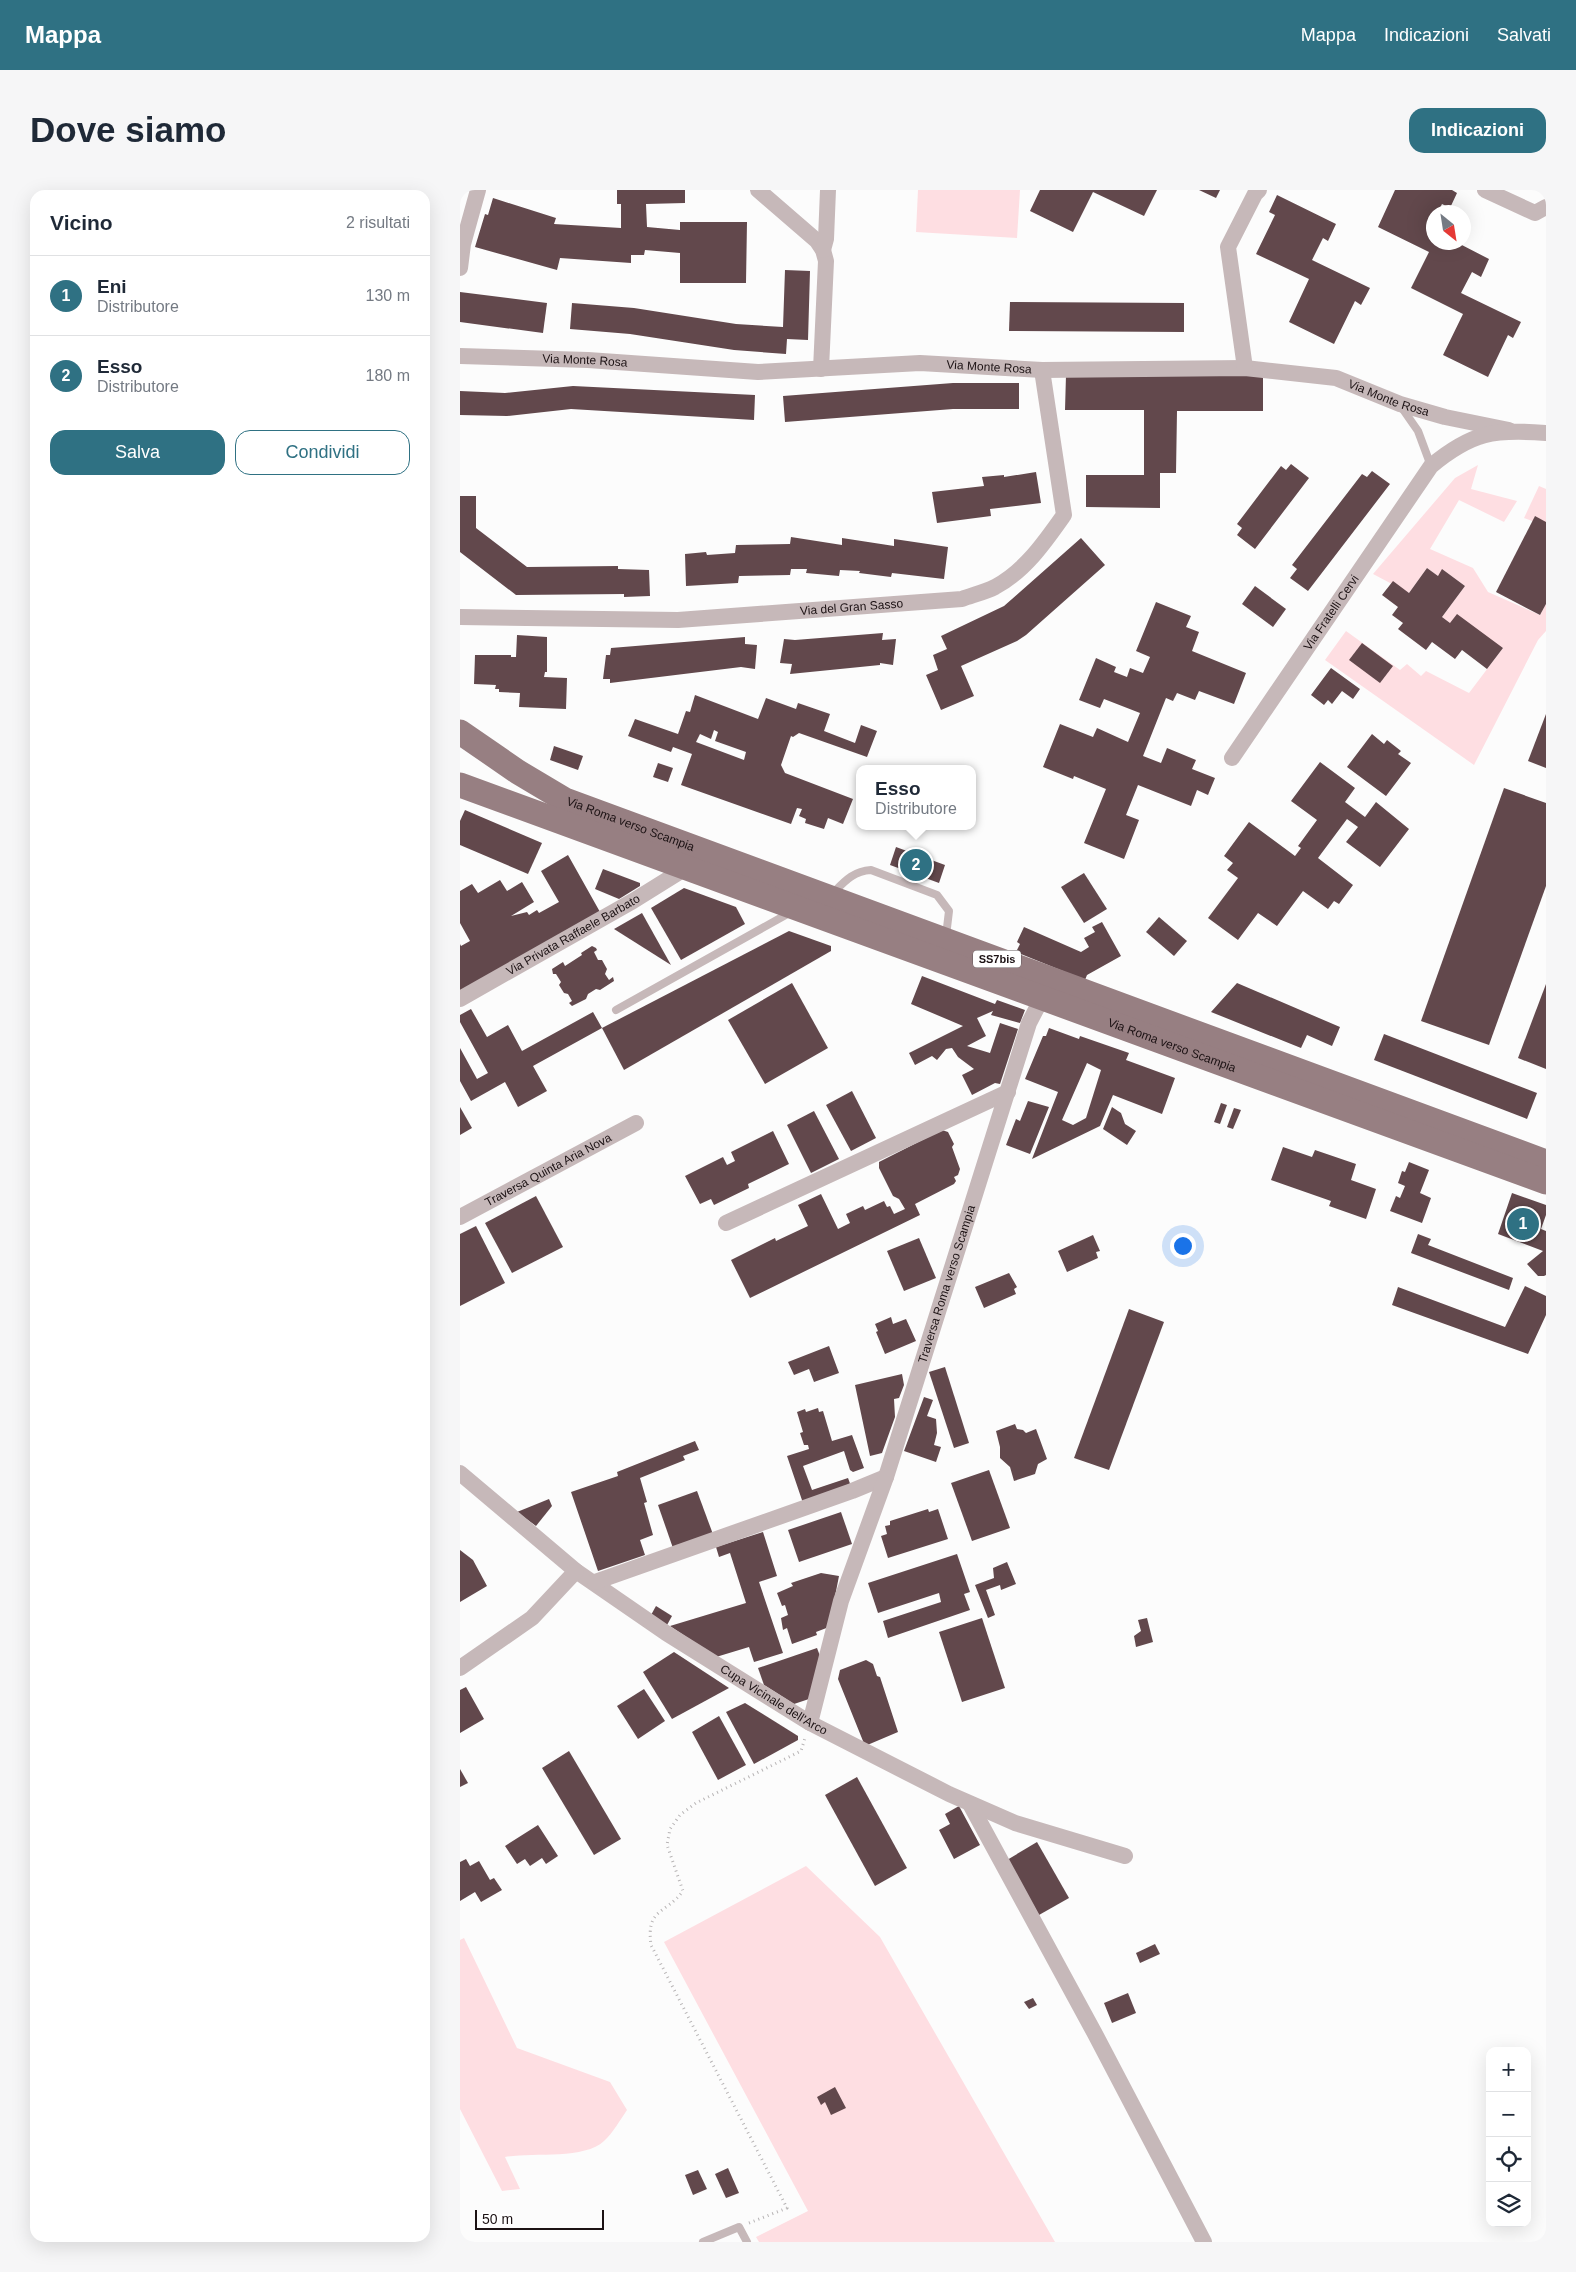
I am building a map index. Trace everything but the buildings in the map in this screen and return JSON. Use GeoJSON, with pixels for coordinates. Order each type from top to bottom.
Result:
{"type":"FeatureCollection","features":[{"type":"Feature","properties":{"kind":"main road","name":"Via Roma verso Scampia"},"geometry":{"type":"LineString","coordinates":[[460,732],[518,772],[565,800],[810,900],[1042,998],[1546,1182]]}},
{"type":"Feature","properties":{"kind":"main road","name":"Via Roma verso Scampia"},"geometry":{"type":"LineString","coordinates":[[460,785],[686,868],[810,900],[945,940],[1546,1162]]}},
{"type":"Feature","properties":{"kind":"street"},"geometry":{"type":"LineString","coordinates":[[460,268],[463,244],[478,190]]}},
{"type":"Feature","properties":{"kind":"street"},"geometry":{"type":"LineString","coordinates":[[758,190],[817,241],[823,250],[826,261],[821,369]]}},
{"type":"Feature","properties":{"kind":"street"},"geometry":{"type":"LineString","coordinates":[[823,250],[826,239],[828,190]]}},
{"type":"Feature","properties":{"kind":"street"},"geometry":{"type":"LineString","coordinates":[[1245,368],[1228,247],[1255,194],[1259,190]]}},
{"type":"Feature","properties":{"kind":"street"},"geometry":{"type":"LineString","coordinates":[[1485,190],[1535,214],[1546,207]]}},
{"type":"Feature","properties":{"kind":"street","name":"Via Monte Rosa"},"geometry":{"type":"LineString","coordinates":[[460,356],[588,360],[758,372],[920,362],[1042,370],[1245,368],[1336,378],[1400,404],[1445,417],[1509,430]]}},
{"type":"Feature","properties":{"kind":"street","name":"Via del Gran Sasso"},"geometry":{"type":"LineString","coordinates":[[460,617],[678,620],[962,600],[994,587],[1021,569],[1046,541],[1064,515],[1042,370]]}},
{"type":"Feature","properties":{"kind":"street","name":"Via Fratelli Cervi"},"geometry":{"type":"LineString","coordinates":[[1232,758],[1431,466],[1450,451],[1481,435],[1509,430],[1546,433]]}},
{"type":"Feature","properties":{"kind":"street","name":"Via Privata Raffaele Barbato"},"geometry":{"type":"LineString","coordinates":[[460,999],[633,901],[686,868]]}},
{"type":"Feature","properties":{"kind":"street","name":"Traversa Roma verso Scampia"},"geometry":{"type":"LineString","coordinates":[[810,1723],[841,1601],[886,1477],[1030,1023],[1042,998]]}},
{"type":"Feature","properties":{"kind":"street"},"geometry":{"type":"LineString","coordinates":[[726,1224],[1008,1092]]}},
{"type":"Feature","properties":{"kind":"street","name":"Traversa Quinta Aria Nova"},"geometry":{"type":"LineString","coordinates":[[460,1217],[636,1123]]}},
{"type":"Feature","properties":{"kind":"street","name":"Cupa Vicinale dell'Arco"},"geometry":{"type":"LineString","coordinates":[[460,1473],[576,1570],[666,1633],[810,1723],[970,1804],[1015,1823],[1125,1856]]}},
{"type":"Feature","properties":{"kind":"street"},"geometry":{"type":"LineString","coordinates":[[594,1582],[852,1491],[886,1477]]}},
{"type":"Feature","properties":{"kind":"street"},"geometry":{"type":"LineString","coordinates":[[460,1668],[532,1618],[576,1570]]}},
{"type":"Feature","properties":{"kind":"street"},"geometry":{"type":"LineString","coordinates":[[970,1804],[1094,2032],[1204,2242]]}},
{"type":"Feature","properties":{"kind":"lane"},"geometry":{"type":"LineString","coordinates":[[1400,404],[1418,431],[1431,466]]}},
{"type":"Feature","properties":{"kind":"lane"},"geometry":{"type":"LineString","coordinates":[[616,1010],[860,871],[871,870],[938,895],[948,911],[945,940]]}},
{"type":"Feature","properties":{"kind":"lane"},"geometry":{"type":"LineString","coordinates":[[703,2242],[739,2227],[747,2242]]}},
{"type":"Feature","properties":{"kind":"path"},"geometry":{"type":"LineString","coordinates":[[739,2227],[787,2208],[651,1945],[649,1929],[654,1916],[676,1900],[683,1891],[667,1845],[670,1829],[680,1815],[696,1803],[801,1751],[810,1723]]}},
{"type":"Feature","properties":{"kind":"shaded area"},"geometry":{"type":"Polygon","coordinates":[[[918,190],[1020,190],[1017,238],[916,232],[918,190]]]}},
{"type":"Feature","properties":{"kind":"shaded area"},"geometry":{"type":"Polygon","coordinates":[[[1478,465],[1471,489],[1517,501],[1504,522],[1459,500],[1430,549],[1473,568],[1488,592],[1540,615],[1546,604],[1546,631],[1538,640],[1474,765],[1325,660],[1346,631],[1400,670],[1407,664],[1421,676],[1426,671],[1469,693],[1503,648],[1450,623],[1442,617],[1465,586],[1443,570],[1438,576],[1427,568],[1409,593],[1373,574],[1455,478],[1478,465]]]}},
{"type":"Feature","properties":{"kind":"shaded area"},"geometry":{"type":"Polygon","coordinates":[[[1539,486],[1546,489],[1546,526],[1524,518],[1539,486]]]}},
{"type":"Feature","properties":{"kind":"shaded area"},"geometry":{"type":"Polygon","coordinates":[[[806,1866],[880,1937],[1055,2242],[759,2242],[756,2237],[808,2211],[664,1942],[806,1866]]]}},
{"type":"Feature","properties":{"kind":"shaded area"},"geometry":{"type":"Polygon","coordinates":[[[464,1938],[517,2048],[610,2082],[627,2110],[604,2141],[595,2147],[571,2153],[505,2157],[520,2189],[502,2191],[460,2109],[460,1940],[464,1938]]]}},
{"type":"Feature","properties":{"kind":"place","name":"Esso"},"geometry":{"type":"Point","coordinates":[916,865]}},
{"type":"Feature","properties":{"kind":"place","name":"Eni"},"geometry":{"type":"Point","coordinates":[1523,1224]}}]}
